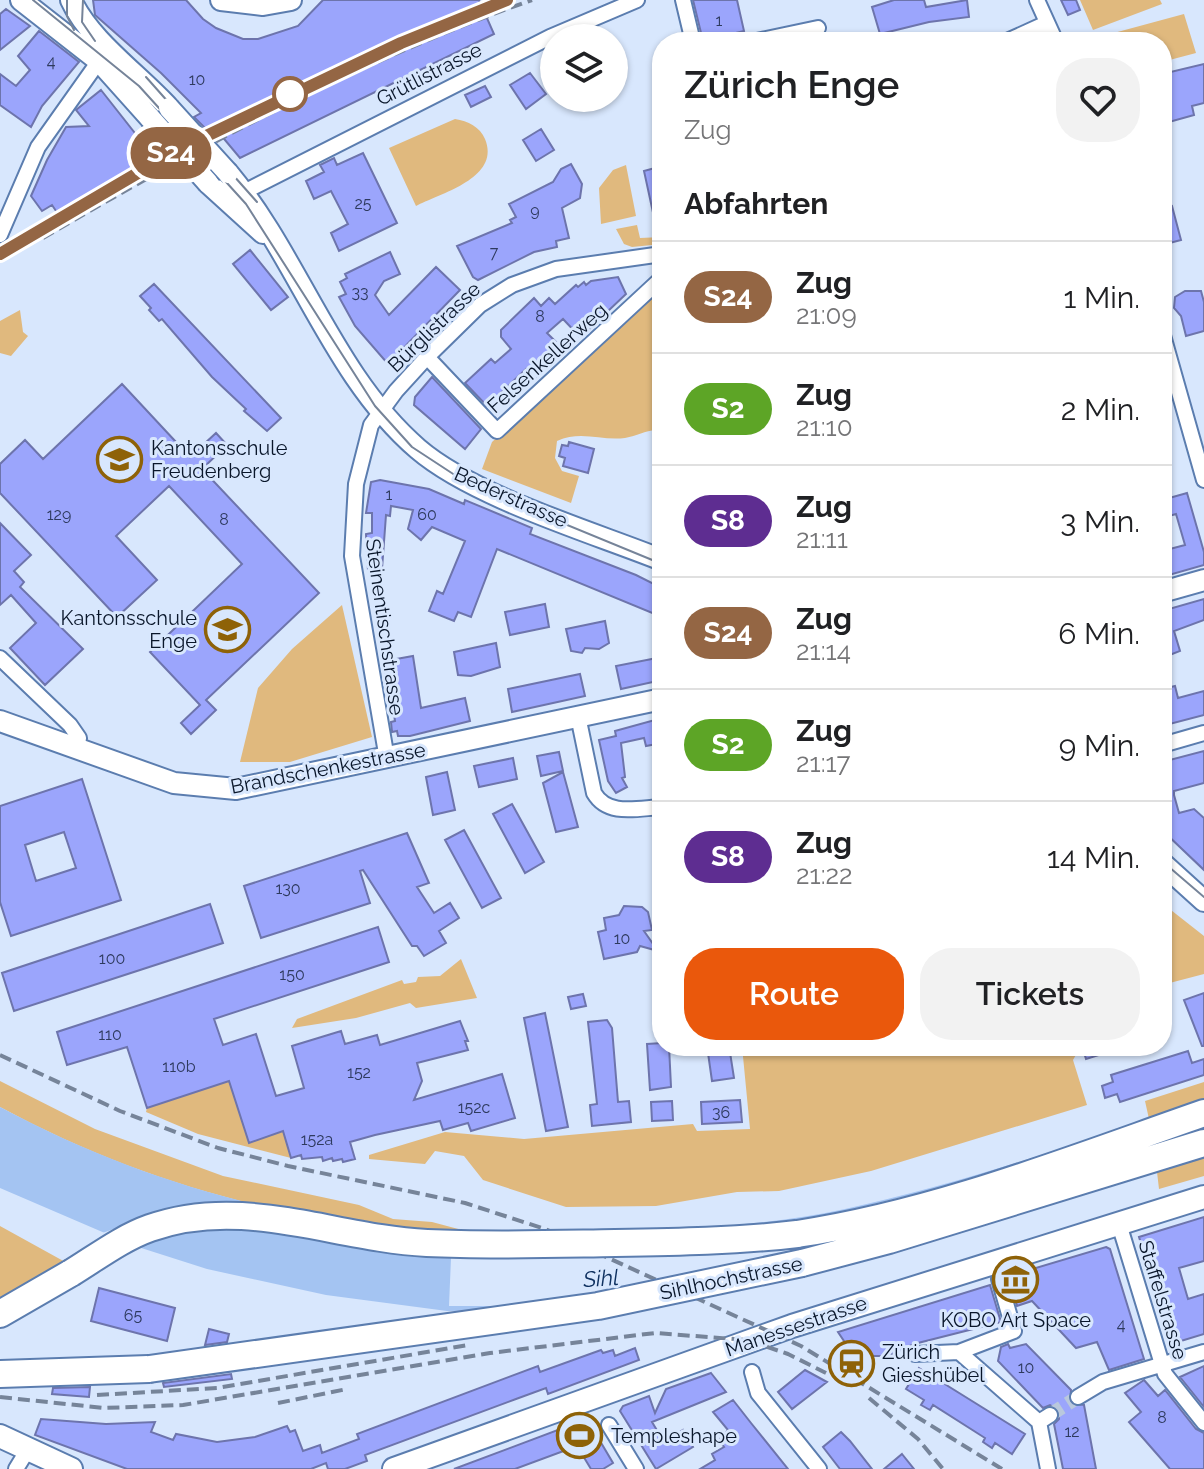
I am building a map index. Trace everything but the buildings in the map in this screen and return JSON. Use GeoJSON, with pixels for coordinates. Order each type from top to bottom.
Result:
{"type":"FeatureCollection","features":[{"type":"Feature","properties":{"kind":"highway"},"geometry":{"type":"LineString","coordinates":[[0,1314],[119,1242],[151,1228],[214,1215],[254,1215],[377,1237],[471,1245],[722,1240],[797,1234],[886,1216],[1204,1113]]}},
{"type":"Feature","properties":{"kind":"highway","name":"Sihlhochstrasse"},"geometry":{"type":"LineString","coordinates":[[0,1374],[149,1369],[674,1292],[889,1240],[1204,1143]]}},
{"type":"Feature","properties":{"kind":"main road","name":"Bederstrasse"},"geometry":{"type":"LineString","coordinates":[[21,0],[108,61],[160,113],[228,173],[236,197],[275,243],[381,410],[417,448],[452,472],[652,556]]}},
{"type":"Feature","properties":{"kind":"main road","name":"Bederstrasse"},"geometry":{"type":"LineString","coordinates":[[71,0],[82,20],[97,34],[108,61]]}},
{"type":"Feature","properties":{"kind":"main road"},"geometry":{"type":"LineString","coordinates":[[84,0],[84,12],[97,34]]}},
{"type":"Feature","properties":{"kind":"main road"},"geometry":{"type":"LineString","coordinates":[[221,0],[263,5],[291,0]]}},
{"type":"Feature","properties":{"kind":"main road","name":"Bederstrasse"},"geometry":{"type":"LineString","coordinates":[[160,113],[208,183],[236,197]]}},
{"type":"Feature","properties":{"kind":"main road"},"geometry":{"type":"LineString","coordinates":[[1172,589],[1204,580]]}},
{"type":"Feature","properties":{"kind":"main road","name":"Brandschenkestrasse"},"geometry":{"type":"LineString","coordinates":[[0,721],[163,780],[207,788],[250,787],[652,701]]}},
{"type":"Feature","properties":{"kind":"main road"},"geometry":{"type":"LineString","coordinates":[[1172,873],[1204,904]]}},
{"type":"Feature","properties":{"kind":"main road"},"geometry":{"type":"LineString","coordinates":[[1172,890],[1186,900],[1204,904]]}},
{"type":"Feature","properties":{"kind":"main road","name":"Manessestrasse"},"geometry":{"type":"LineString","coordinates":[[394,1469],[792,1326],[1204,1197]]}},
{"type":"Feature","properties":{"kind":"main road"},"geometry":{"type":"LineString","coordinates":[[0,1436],[21,1460],[71,1469]]}},
{"type":"Feature","properties":{"kind":"street","name":"Grütlistrasse"},"geometry":{"type":"LineString","coordinates":[[236,197],[550,37],[637,0]]}},
{"type":"Feature","properties":{"kind":"street"},"geometry":{"type":"LineString","coordinates":[[683,0],[691,32]]}},
{"type":"Feature","properties":{"kind":"street"},"geometry":{"type":"LineString","coordinates":[[1037,0],[1051,32]]}},
{"type":"Feature","properties":{"kind":"street"},"geometry":{"type":"LineString","coordinates":[[1027,32],[1047,23]]}},
{"type":"Feature","properties":{"kind":"street"},"geometry":{"type":"LineString","coordinates":[[799,32],[818,28]]}},
{"type":"Feature","properties":{"kind":"street"},"geometry":{"type":"LineString","coordinates":[[0,235],[38,147],[108,61]]}},
{"type":"Feature","properties":{"kind":"street","name":"Bürglistrasse"},"geometry":{"type":"LineString","coordinates":[[381,410],[427,357],[480,305],[523,280],[556,269],[652,255]]}},
{"type":"Feature","properties":{"kind":"street","name":"Felsenkellerweg"},"geometry":{"type":"LineString","coordinates":[[427,357],[497,431],[652,287]]}},
{"type":"Feature","properties":{"kind":"street"},"geometry":{"type":"LineString","coordinates":[[1172,367],[1203,475]]}},
{"type":"Feature","properties":{"kind":"street","name":"Steinentischstrasse"},"geometry":{"type":"LineString","coordinates":[[381,410],[368,433],[357,473],[351,531],[364,638],[387,759]]}},
{"type":"Feature","properties":{"kind":"street"},"geometry":{"type":"LineString","coordinates":[[0,658],[70,725],[79,738],[77,749]]}},
{"type":"Feature","properties":{"kind":"street"},"geometry":{"type":"LineString","coordinates":[[578,716],[597,799],[616,809],[652,807]]}},
{"type":"Feature","properties":{"kind":"street"},"geometry":{"type":"LineString","coordinates":[[1172,742],[1204,733]]}},
{"type":"Feature","properties":{"kind":"street","name":"Staffelstrasse"},"geometry":{"type":"LineString","coordinates":[[1119,1224],[1168,1380],[1204,1423]]}},
{"type":"Feature","properties":{"kind":"street"},"geometry":{"type":"LineString","coordinates":[[915,1354],[959,1352],[1014,1331],[999,1279]]}},
{"type":"Feature","properties":{"kind":"street"},"geometry":{"type":"LineString","coordinates":[[959,1352],[1044,1418],[1048,1469]]}},
{"type":"Feature","properties":{"kind":"street"},"geometry":{"type":"LineString","coordinates":[[1078,1397],[1103,1382],[1204,1352]]}},
{"type":"Feature","properties":{"kind":"street"},"geometry":{"type":"LineString","coordinates":[[752,1372],[758,1393],[819,1469]]}},
{"type":"Feature","properties":{"kind":"street"},"geometry":{"type":"LineString","coordinates":[[609,1425],[636,1469]]}},
{"type":"Feature","properties":{"kind":"shaded area"},"geometry":{"type":"Polygon","coordinates":[[[1080,0],[1160,0],[1162,4],[1093,30],[1080,0]]]}},
{"type":"Feature","properties":{"kind":"shaded area"},"geometry":{"type":"Polygon","coordinates":[[[1184,14],[1196,53],[1172,59],[1172,32],[1117,32],[1184,14]]]}},
{"type":"Feature","properties":{"kind":"shaded area"},"geometry":{"type":"Polygon","coordinates":[[[455,119],[473,125],[483,135],[488,153],[484,164],[466,182],[416,206],[389,148],[455,119]]]}},
{"type":"Feature","properties":{"kind":"shaded area"},"geometry":{"type":"Polygon","coordinates":[[[626,165],[636,216],[601,224],[599,188],[613,170],[626,165]]]}},
{"type":"Feature","properties":{"kind":"shaded area"},"geometry":{"type":"Polygon","coordinates":[[[637,225],[640,238],[652,237],[652,245],[632,247],[624,244],[616,229],[637,225]]]}},
{"type":"Feature","properties":{"kind":"shaded area"},"geometry":{"type":"Polygon","coordinates":[[[652,294],[652,431],[616,439],[574,436],[557,441],[555,458],[562,471],[579,476],[571,503],[482,469],[492,442],[652,294]]]}},
{"type":"Feature","properties":{"kind":"shaded area"},"geometry":{"type":"Polygon","coordinates":[[[20,310],[23,332],[28,336],[11,356],[0,353],[0,321],[20,310]]]}},
{"type":"Feature","properties":{"kind":"shaded area"},"geometry":{"type":"Polygon","coordinates":[[[342,605],[372,737],[290,762],[240,762],[258,688],[292,649],[342,605]]]}},
{"type":"Feature","properties":{"kind":"shaded area"},"geometry":{"type":"Polygon","coordinates":[[[1172,911],[1204,936],[1204,974],[1172,982],[1172,911]]]}},
{"type":"Feature","properties":{"kind":"shaded area"},"geometry":{"type":"Polygon","coordinates":[[[461,959],[477,998],[416,1008],[410,1003],[356,1018],[292,1028],[297,1019],[402,980],[404,984],[416,982],[418,977],[440,976],[461,959]]]}},
{"type":"Feature","properties":{"kind":"shaded area"},"geometry":{"type":"Polygon","coordinates":[[[743,1056],[1075,1056],[1073,1060],[1087,1105],[871,1171],[779,1191],[737,1192],[656,1206],[566,1207],[483,1180],[464,1156],[435,1151],[425,1164],[369,1159],[369,1155],[445,1132],[524,1139],[693,1124],[697,1131],[750,1129],[743,1056]]]}},
{"type":"Feature","properties":{"kind":"shaded area"},"geometry":{"type":"Polygon","coordinates":[[[0,1081],[95,1129],[223,1176],[359,1205],[393,1219],[432,1222],[477,1234],[373,1228],[275,1209],[181,1184],[90,1150],[0,1107],[0,1081]]]}},
{"type":"Feature","properties":{"kind":"shaded area"},"geometry":{"type":"Polygon","coordinates":[[[229,1081],[249,1142],[287,1130],[285,1135],[291,1158],[198,1134],[146,1112],[147,1108],[229,1081]]]}},
{"type":"Feature","properties":{"kind":"shaded area"},"geometry":{"type":"Polygon","coordinates":[[[1204,1082],[1204,1099],[1149,1119],[1145,1101],[1204,1082]]]}},
{"type":"Feature","properties":{"kind":"shaded area"},"geometry":{"type":"Polygon","coordinates":[[[1204,1156],[1204,1176],[1159,1189],[1157,1172],[1204,1156]]]}},
{"type":"Feature","properties":{"kind":"shaded area"},"geometry":{"type":"Polygon","coordinates":[[[0,1226],[67,1263],[0,1308],[0,1226]]]}},
{"type":"Feature","properties":{"kind":"water","name":"Sihl"},"geometry":{"type":"Polygon","coordinates":[[[1204,1100],[1204,1157],[875,1259],[579,1309],[447,1311],[326,1295],[207,1269],[135,1246],[0,1188],[0,1107],[80,1146],[160,1177],[241,1201],[323,1218],[406,1229],[491,1234],[578,1235],[711,1227],[801,1217],[891,1198],[1026,1160],[1204,1100]]]}},
{"type":"Feature","properties":{"kind":"pier"},"geometry":{"type":"Polygon","coordinates":[[[1204,1103],[1204,1155],[869,1262],[776,1285],[647,1306],[449,1306],[451,1258],[528,1259],[532,1256],[213,1223],[127,1247],[94,1236],[153,1215],[438,1235],[724,1230],[803,1221],[939,1188],[1204,1103]]]}},
{"type":"Feature","properties":{"kind":"tunnel"},"geometry":{"type":"LineString","coordinates":[[1050,1415],[1078,1397]]}},
{"type":"Feature","properties":{"kind":"tram line"},"geometry":{"type":"LineString","coordinates":[[33,0],[139,86],[246,204],[375,406],[412,447],[470,485],[652,560]]}},
{"type":"Feature","properties":{"kind":"tram line"},"geometry":{"type":"LineString","coordinates":[[67,0],[67,16],[74,30]]}},
{"type":"Feature","properties":{"kind":"tram line"},"geometry":{"type":"LineString","coordinates":[[83,0],[82,22],[95,41]]}},
{"type":"Feature","properties":{"kind":"tram line"},"geometry":{"type":"LineString","coordinates":[[146,77],[257,202]]}},
{"type":"Feature","properties":{"kind":"tram line"},"geometry":{"type":"LineString","coordinates":[[1172,870],[1204,897]]}},
{"type":"Feature","properties":{"kind":"railway"},"geometry":{"type":"LineString","coordinates":[[43,238],[282,107],[405,50],[532,0]]}},
{"type":"Feature","properties":{"kind":"railway"},"geometry":{"type":"LineString","coordinates":[[0,1055],[120,1111],[218,1148],[465,1203],[545,1229],[801,1346],[1002,1469]]}},
{"type":"Feature","properties":{"kind":"railway"},"geometry":{"type":"LineString","coordinates":[[0,1397],[104,1408],[183,1405],[490,1353],[655,1333],[747,1340],[788,1354],[826,1373]]}},
{"type":"Feature","properties":{"kind":"railway"},"geometry":{"type":"LineString","coordinates":[[97,1395],[217,1388],[468,1345]]}},
{"type":"Feature","properties":{"kind":"railway"},"geometry":{"type":"LineString","coordinates":[[278,1403],[347,1389]]}},
{"type":"Feature","properties":{"kind":"railway"},"geometry":{"type":"LineString","coordinates":[[869,1398],[918,1439],[943,1469]]}},
{"type":"Feature","properties":{"kind":"train","name":"S24"},"geometry":{"type":"LineString","coordinates":[[0,254],[126,177],[177,150],[401,43],[507,0]]}},
{"type":"Feature","properties":{"kind":"place","name":"Kantonsschule Freudenberg"},"geometry":{"type":"Point","coordinates":[120,459]}},
{"type":"Feature","properties":{"kind":"place","name":"Kantonsschule Enge"},"geometry":{"type":"Point","coordinates":[228,629]}},
{"type":"Feature","properties":{"kind":"place","name":"KOBO Art Space"},"geometry":{"type":"Point","coordinates":[1016,1280]}},
{"type":"Feature","properties":{"kind":"place","name":"Zürich Giesshübel"},"geometry":{"type":"Point","coordinates":[851,1363]}},
{"type":"Feature","properties":{"kind":"place","name":"Templeshape"},"geometry":{"type":"Point","coordinates":[580,1436]}}]}
